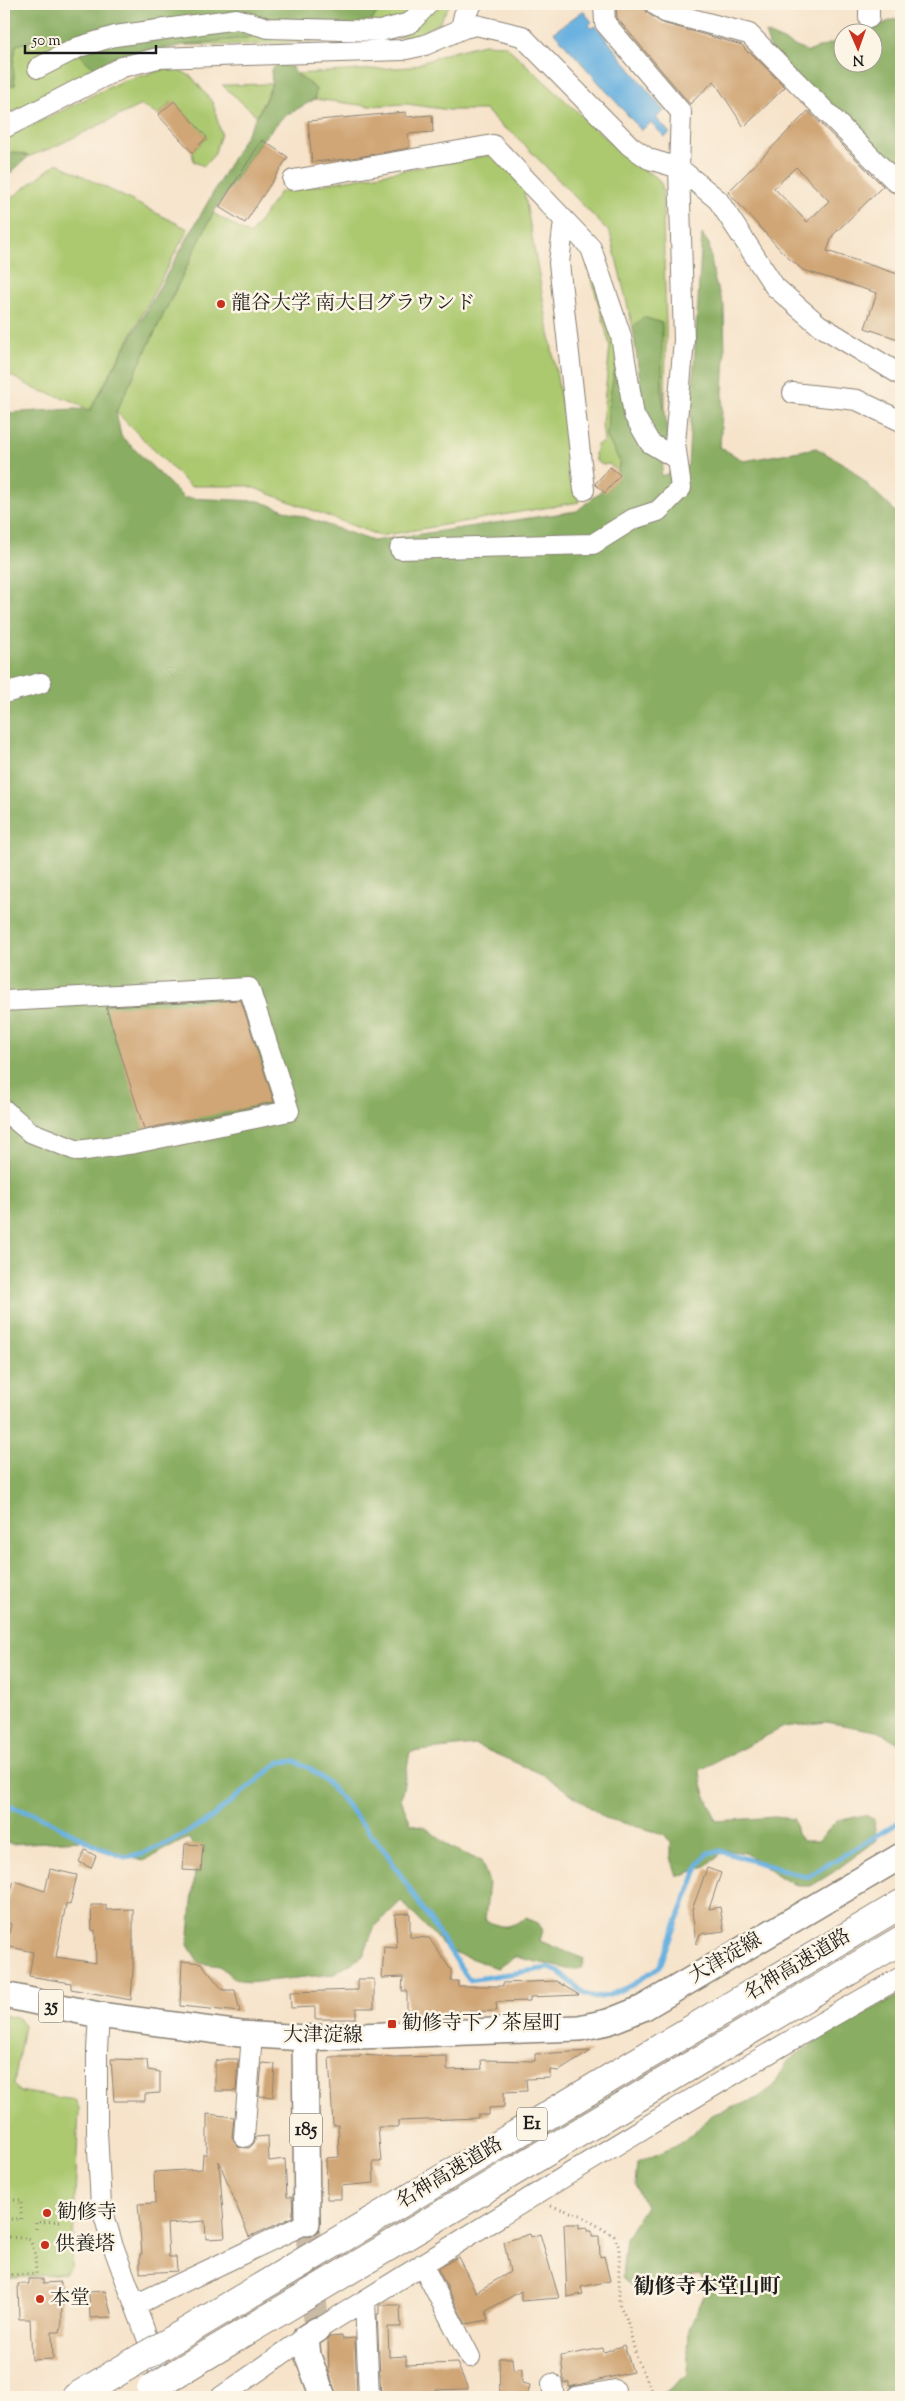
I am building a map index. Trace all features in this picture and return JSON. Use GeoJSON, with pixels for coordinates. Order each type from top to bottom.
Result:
{"type":"FeatureCollection","features":[{"type":"Feature","properties":{"kind":"highway","name":"名神高速道路"},"geometry":{"type":"LineString","coordinates":[[76,2397],[901,1904]]}},
{"type":"Feature","properties":{"kind":"highway","name":"名神高速道路"},"geometry":{"type":"LineString","coordinates":[[158,2389],[901,1940]]}},
{"type":"Feature","properties":{"kind":"main road","name":"大津淀線"},"geometry":{"type":"LineString","coordinates":[[4,1995],[99,2015],[252,2035],[305,2038],[579,2028],[608,2022],[643,2008],[901,1856]]}},
{"type":"Feature","properties":{"kind":"main road","name":"185"},"geometry":{"type":"LineString","coordinates":[[305,2038],[307,2223]]}},
{"type":"Feature","properties":{"kind":"main road"},"geometry":{"type":"LineString","coordinates":[[311,2333],[308,2356],[323,2397]]}},
{"type":"Feature","properties":{"kind":"street"},"geometry":{"type":"LineString","coordinates":[[38,68],[79,47],[116,36],[237,19],[268,28],[380,31],[410,23],[428,4]]}},
{"type":"Feature","properties":{"kind":"street"},"geometry":{"type":"LineString","coordinates":[[464,28],[462,24],[464,15],[472,4]]}},
{"type":"Feature","properties":{"kind":"street"},"geometry":{"type":"LineString","coordinates":[[400,549],[593,544],[633,519],[658,511],[681,488],[675,443],[684,340],[679,168],[681,112],[605,23],[604,4]]}},
{"type":"Feature","properties":{"kind":"street"},"geometry":{"type":"LineString","coordinates":[[655,4],[664,12],[749,34],[896,182]]}},
{"type":"Feature","properties":{"kind":"street"},"geometry":{"type":"LineString","coordinates":[[4,128],[122,67],[158,58],[402,50],[425,46],[464,28],[476,25],[522,36],[630,146],[649,158],[679,168],[718,200],[775,287],[819,325],[901,375]]}},
{"type":"Feature","properties":{"kind":"street"},"geometry":{"type":"LineString","coordinates":[[293,180],[493,145],[591,248],[621,336],[634,415],[650,443],[677,459]]}},
{"type":"Feature","properties":{"kind":"street"},"geometry":{"type":"LineString","coordinates":[[564,221],[559,263],[584,490]]}},
{"type":"Feature","properties":{"kind":"street"},"geometry":{"type":"LineString","coordinates":[[793,393],[857,400],[901,420]]}},
{"type":"Feature","properties":{"kind":"street"},"geometry":{"type":"LineString","coordinates":[[4,693],[41,683]]}},
{"type":"Feature","properties":{"kind":"street"},"geometry":{"type":"LineString","coordinates":[[4,1000],[249,988],[289,1111],[134,1143],[78,1151],[30,1132],[4,1110]]}},
{"type":"Feature","properties":{"kind":"street"},"geometry":{"type":"LineString","coordinates":[[221,2397],[311,2333],[422,2264],[803,2033],[901,1977]]}},
{"type":"Feature","properties":{"kind":"street"},"geometry":{"type":"LineString","coordinates":[[99,2015],[97,2132],[101,2205],[112,2243],[135,2305],[158,2389]]}},
{"type":"Feature","properties":{"kind":"street"},"geometry":{"type":"LineString","coordinates":[[244,2137],[252,2035]]}},
{"type":"Feature","properties":{"kind":"street"},"geometry":{"type":"LineString","coordinates":[[135,2305],[307,2223]]}},
{"type":"Feature","properties":{"kind":"street"},"geometry":{"type":"LineString","coordinates":[[422,2264],[470,2357]]}},
{"type":"Feature","properties":{"kind":"street"},"geometry":{"type":"LineString","coordinates":[[365,2300],[369,2397]]}},
{"type":"Feature","properties":{"kind":"street"},"geometry":{"type":"LineString","coordinates":[[576,2397],[614,2390]]}},
{"type":"Feature","properties":{"kind":"path"},"geometry":{"type":"LineString","coordinates":[[4,2200],[21,2200],[21,2219],[4,2219]]}},
{"type":"Feature","properties":{"kind":"path"},"geometry":{"type":"LineString","coordinates":[[544,2204],[580,2215],[614,2236],[619,2247],[619,2304],[627,2320],[636,2356],[655,2397]]}},
{"type":"Feature","properties":{"kind":"path"},"geometry":{"type":"LineString","coordinates":[[36,2229],[36,2222],[63,2221]]}},
{"type":"Feature","properties":{"kind":"path"},"geometry":{"type":"LineString","coordinates":[[4,2237],[26,2238],[30,2240],[35,2254],[36,2274],[4,2275]]}},
{"type":"Feature","properties":{"kind":"green space"},"geometry":{"type":"Polygon","coordinates":[[[4,4],[382,4],[365,32],[288,22],[247,38],[184,45],[131,56],[99,70],[76,51],[59,41],[45,40],[16,45],[13,67],[15,85],[4,87],[4,4]]]}},
{"type":"Feature","properties":{"kind":"green space"},"geometry":{"type":"Polygon","coordinates":[[[382,4],[450,4],[439,23],[415,36],[245,45],[184,45],[247,38],[288,22],[365,32],[382,4]]]}},
{"type":"Feature","properties":{"kind":"green space"},"geometry":{"type":"Polygon","coordinates":[[[901,17],[901,189],[775,62],[765,33],[808,52],[832,43],[832,72],[882,72],[882,24],[901,17]]]}},
{"type":"Feature","properties":{"kind":"green space"},"geometry":{"type":"Polygon","coordinates":[[[35,39],[64,45],[99,70],[4,116],[4,87],[15,85],[13,67],[16,45],[35,39]]]}},
{"type":"Feature","properties":{"kind":"green space"},"geometry":{"type":"Polygon","coordinates":[[[484,44],[505,45],[635,165],[656,177],[662,185],[666,326],[665,412],[661,364],[662,324],[643,317],[633,328],[610,233],[513,133],[501,126],[486,110],[449,110],[407,104],[368,106],[315,99],[316,89],[296,74],[410,67],[448,53],[484,44]]]}},
{"type":"Feature","properties":{"kind":"green space"},"geometry":{"type":"Polygon","coordinates":[[[279,65],[292,67],[296,74],[316,89],[315,99],[283,117],[262,140],[213,213],[116,412],[121,436],[184,498],[259,501],[373,541],[577,511],[615,479],[620,462],[607,437],[608,407],[616,362],[645,420],[633,328],[643,317],[662,323],[662,395],[668,433],[661,476],[688,466],[702,234],[709,244],[714,278],[724,306],[725,356],[720,447],[744,461],[816,448],[849,467],[901,517],[901,1745],[881,1732],[826,1722],[784,1727],[700,1770],[704,1790],[716,1821],[775,1817],[794,1819],[797,1834],[803,1841],[818,1841],[837,1821],[865,1815],[873,1819],[877,1840],[811,1886],[798,1886],[781,1878],[746,1853],[725,1850],[706,1866],[677,1877],[671,1857],[671,1843],[664,1834],[605,1818],[544,1775],[475,1745],[410,1752],[401,1799],[411,1824],[425,1827],[450,1847],[481,1861],[489,1882],[485,1920],[502,1926],[515,1924],[526,1918],[538,1923],[543,1930],[540,1941],[584,1959],[582,1968],[572,1970],[515,1957],[497,1968],[448,1950],[401,1901],[374,1928],[363,1956],[334,1974],[248,1983],[232,1977],[220,1966],[199,1963],[188,1945],[197,1850],[188,1838],[143,1861],[82,1840],[11,1844],[4,1840],[4,413],[74,409],[90,410],[264,103],[272,84],[271,69],[279,65]]]}},
{"type":"Feature","properties":{"kind":"green space"},"geometry":{"type":"Polygon","coordinates":[[[174,67],[192,77],[213,103],[221,134],[214,155],[204,166],[194,162],[192,152],[207,137],[173,101],[158,115],[141,105],[54,147],[30,156],[13,152],[4,155],[4,139],[122,81],[174,67]]]}},
{"type":"Feature","properties":{"kind":"green space"},"geometry":{"type":"Polygon","coordinates":[[[272,84],[257,116],[222,85],[272,84]]]}},
{"type":"Feature","properties":{"kind":"green space"},"geometry":{"type":"Polygon","coordinates":[[[13,152],[29,156],[4,179],[4,155],[13,152]]]}},
{"type":"Feature","properties":{"kind":"green space"},"geometry":{"type":"Polygon","coordinates":[[[500,153],[522,180],[579,502],[380,536],[249,486],[190,486],[116,412],[213,213],[250,235],[280,192],[500,153]]]}},
{"type":"Feature","properties":{"kind":"green space"},"geometry":{"type":"Polygon","coordinates":[[[57,163],[188,229],[90,411],[73,401],[35,389],[4,372],[4,204],[57,163]]]}},
{"type":"Feature","properties":{"kind":"green space"},"geometry":{"type":"Polygon","coordinates":[[[583,246],[619,343],[607,437],[620,462],[618,471],[609,464],[603,465],[596,461],[597,445],[604,442],[602,423],[610,346],[583,246]]]}},
{"type":"Feature","properties":{"kind":"green space"},"geometry":{"type":"Polygon","coordinates":[[[901,1994],[901,2397],[656,2397],[661,2396],[687,2374],[689,2329],[708,2287],[700,2275],[670,2279],[637,2291],[622,2277],[626,2238],[646,2206],[635,2185],[637,2163],[676,2146],[696,2131],[711,2115],[756,2099],[774,2086],[788,2061],[826,2034],[901,1994]]]}},
{"type":"Feature","properties":{"kind":"green space"},"geometry":{"type":"Polygon","coordinates":[[[4,2015],[19,2019],[24,2025],[14,2084],[18,2091],[75,2100],[79,2109],[72,2266],[65,2273],[4,2279],[4,2015]]]}},
{"type":"Feature","properties":{"kind":"water"},"geometry":{"type":"Polygon","coordinates":[[[583,11],[592,22],[589,25],[591,28],[596,26],[664,111],[656,118],[670,133],[665,137],[651,123],[641,130],[554,32],[583,11]]]}},
{"type":"Feature","properties":{"kind":"building"},"geometry":{"type":"Polygon","coordinates":[[[616,4],[643,4],[647,13],[662,23],[742,45],[748,53],[750,52],[785,87],[744,127],[714,81],[690,104],[617,18],[616,4]]]}},
{"type":"Feature","properties":{"kind":"building"},"geometry":{"type":"Polygon","coordinates":[[[174,101],[207,137],[192,152],[158,115],[174,101]]]}},
{"type":"Feature","properties":{"kind":"building"},"geometry":{"type":"Polygon","coordinates":[[[808,111],[883,186],[833,235],[827,251],[901,275],[901,340],[865,328],[877,293],[803,270],[785,255],[728,192],[808,111]],[[796,167],[774,188],[807,222],[829,201],[796,167]]]}},
{"type":"Feature","properties":{"kind":"building"},"geometry":{"type":"Polygon","coordinates":[[[406,112],[406,117],[432,115],[433,132],[408,134],[409,148],[346,159],[312,162],[308,121],[406,112]]]}},
{"type":"Feature","properties":{"kind":"building"},"geometry":{"type":"Polygon","coordinates":[[[262,140],[288,157],[245,223],[219,207],[262,140]]]}},
{"type":"Feature","properties":{"kind":"building"},"geometry":{"type":"Polygon","coordinates":[[[610,467],[620,475],[605,493],[595,484],[610,467]]]}},
{"type":"Feature","properties":{"kind":"building"},"geometry":{"type":"Polygon","coordinates":[[[241,1000],[274,1102],[144,1129],[106,1007],[241,1000]]]}},
{"type":"Feature","properties":{"kind":"building"},"geometry":{"type":"Polygon","coordinates":[[[185,1844],[203,1845],[201,1871],[183,1870],[185,1844]]]}},
{"type":"Feature","properties":{"kind":"building"},"geometry":{"type":"Polygon","coordinates":[[[85,1850],[96,1856],[91,1868],[79,1862],[85,1850]]]}},
{"type":"Feature","properties":{"kind":"building"},"geometry":{"type":"Polygon","coordinates":[[[707,1868],[721,1873],[709,1909],[720,1907],[724,1931],[700,1934],[696,1944],[692,1910],[707,1868]]]}},
{"type":"Feature","properties":{"kind":"building"},"geometry":{"type":"Polygon","coordinates":[[[50,1869],[77,1875],[70,1905],[66,1904],[56,1957],[96,1963],[95,1930],[92,1931],[91,1905],[106,1905],[106,1910],[133,1909],[131,2000],[71,1989],[71,1983],[29,1976],[33,1952],[6,1946],[11,1924],[4,1921],[4,1913],[14,1881],[45,1891],[50,1869]]]}},
{"type":"Feature","properties":{"kind":"building"},"geometry":{"type":"Polygon","coordinates":[[[410,1913],[410,1937],[429,1938],[451,1970],[451,1981],[458,1981],[458,1986],[503,1986],[503,1983],[556,1981],[579,1995],[530,1997],[530,2001],[496,2002],[497,2011],[458,2012],[458,2018],[407,2016],[407,1991],[402,1991],[403,1977],[382,1978],[384,1947],[397,1948],[395,1914],[410,1913]]]}},
{"type":"Feature","properties":{"kind":"building"},"geometry":{"type":"Polygon","coordinates":[[[182,1961],[201,1963],[223,1990],[235,1990],[240,2012],[180,2006],[182,1961]]]}},
{"type":"Feature","properties":{"kind":"building"},"geometry":{"type":"Polygon","coordinates":[[[358,1979],[374,1979],[374,2008],[356,2008],[356,2019],[315,2019],[315,2007],[291,2008],[290,1992],[358,1990],[358,1979]]]}},
{"type":"Feature","properties":{"kind":"building"},"geometry":{"type":"Polygon","coordinates":[[[591,2051],[559,2071],[550,2070],[550,2078],[526,2079],[527,2091],[504,2092],[504,2107],[489,2108],[489,2115],[478,2115],[478,2118],[398,2121],[398,2127],[378,2127],[381,2162],[373,2162],[374,2183],[341,2186],[341,2199],[327,2199],[326,2158],[339,2157],[338,2125],[333,2125],[329,2057],[360,2057],[360,2055],[393,2057],[447,2056],[447,2070],[482,2069],[481,2060],[535,2061],[535,2054],[591,2051]]]}},
{"type":"Feature","properties":{"kind":"building"},"geometry":{"type":"Polygon","coordinates":[[[111,2059],[147,2060],[148,2070],[160,2072],[160,2093],[145,2094],[145,2101],[114,2101],[111,2059]]]}},
{"type":"Feature","properties":{"kind":"building"},"geometry":{"type":"Polygon","coordinates":[[[238,2059],[236,2091],[215,2091],[215,2061],[238,2059]]]}},
{"type":"Feature","properties":{"kind":"building"},"geometry":{"type":"Polygon","coordinates":[[[262,2063],[275,2064],[273,2097],[259,2096],[262,2063]]]}},
{"type":"Feature","properties":{"kind":"building"},"geometry":{"type":"Polygon","coordinates":[[[207,2114],[234,2117],[232,2137],[238,2147],[249,2148],[254,2143],[256,2137],[268,2136],[269,2161],[285,2159],[287,2197],[292,2197],[293,2217],[249,2237],[219,2161],[225,2238],[206,2239],[205,2221],[167,2224],[169,2257],[176,2257],[177,2271],[140,2273],[140,2254],[142,2254],[138,2204],[155,2203],[154,2172],[202,2169],[203,2154],[207,2154],[207,2114]]]}},
{"type":"Feature","properties":{"kind":"building"},"geometry":{"type":"Polygon","coordinates":[[[564,2224],[579,2224],[579,2228],[587,2227],[587,2231],[592,2231],[592,2236],[599,2236],[600,2257],[604,2256],[610,2281],[581,2287],[583,2294],[567,2297],[564,2224]]]}},
{"type":"Feature","properties":{"kind":"building"},"geometry":{"type":"Polygon","coordinates":[[[530,2234],[531,2237],[540,2234],[559,2298],[521,2301],[521,2291],[486,2311],[488,2320],[466,2324],[438,2269],[458,2257],[476,2292],[510,2272],[504,2242],[530,2234]]]}},
{"type":"Feature","properties":{"kind":"building","name":"本堂"},"geometry":{"type":"Polygon","coordinates":[[[29,2279],[43,2279],[43,2283],[61,2282],[62,2322],[60,2332],[52,2332],[53,2359],[32,2360],[30,2319],[19,2319],[18,2284],[29,2284],[29,2279]]]}},
{"type":"Feature","properties":{"kind":"building"},"geometry":{"type":"Polygon","coordinates":[[[105,2291],[112,2317],[90,2318],[89,2292],[105,2291]]]}},
{"type":"Feature","properties":{"kind":"building"},"geometry":{"type":"Polygon","coordinates":[[[379,2305],[400,2305],[401,2327],[388,2327],[389,2357],[406,2356],[406,2365],[457,2363],[468,2389],[436,2390],[437,2397],[381,2397],[377,2314],[379,2314],[379,2305]]]}},
{"type":"Feature","properties":{"kind":"building"},"geometry":{"type":"Polygon","coordinates":[[[342,2336],[342,2339],[355,2338],[357,2397],[337,2397],[329,2372],[328,2339],[330,2337],[342,2336]]]}},
{"type":"Feature","properties":{"kind":"building"},"geometry":{"type":"Polygon","coordinates":[[[624,2345],[633,2372],[569,2387],[569,2382],[564,2383],[561,2356],[603,2348],[604,2352],[624,2345]]]}},
{"type":"Feature","properties":{"kind":"building"},"geometry":{"type":"Polygon","coordinates":[[[499,2358],[512,2358],[513,2370],[522,2369],[522,2383],[530,2385],[527,2397],[500,2397],[499,2358]]]}},
{"type":"Feature","properties":{"kind":"waterway"},"geometry":{"type":"LineString","coordinates":[[4,1805],[37,1815],[100,1848],[125,1857],[141,1854],[170,1842],[207,1821],[280,1762],[295,1761],[311,1769],[329,1784],[385,1851],[469,1980],[548,1968],[559,1972],[585,1994],[595,1998],[610,1995],[634,1984],[660,1966],[700,1862],[708,1853],[720,1851],[807,1877],[901,1821]]}},
{"type":"Feature","properties":{"kind":"tunnel"},"geometry":{"type":"LineString","coordinates":[[307,2223],[317,2330]]}},
{"type":"Feature","properties":{"kind":"place","name":"龍谷大学 南大日グラウンド"},"geometry":{"type":"Point","coordinates":[221,304]}},
{"type":"Feature","properties":{"kind":"place","name":"勧修寺下ノ茶屋町"},"geometry":{"type":"Point","coordinates":[392,2024]}},
{"type":"Feature","properties":{"kind":"place","name":"勧修寺"},"geometry":{"type":"Point","coordinates":[47,2213]}},
{"type":"Feature","properties":{"kind":"place","name":"供養塔"},"geometry":{"type":"Point","coordinates":[45,2245]}},
{"type":"Feature","properties":{"kind":"place","name":"本堂"},"geometry":{"type":"Point","coordinates":[40,2299]}},
{"type":"Feature","properties":{"kind":"district","name":"勧修寺本堂山町"},"geometry":{"type":"Point","coordinates":[707,2288]}}]}
